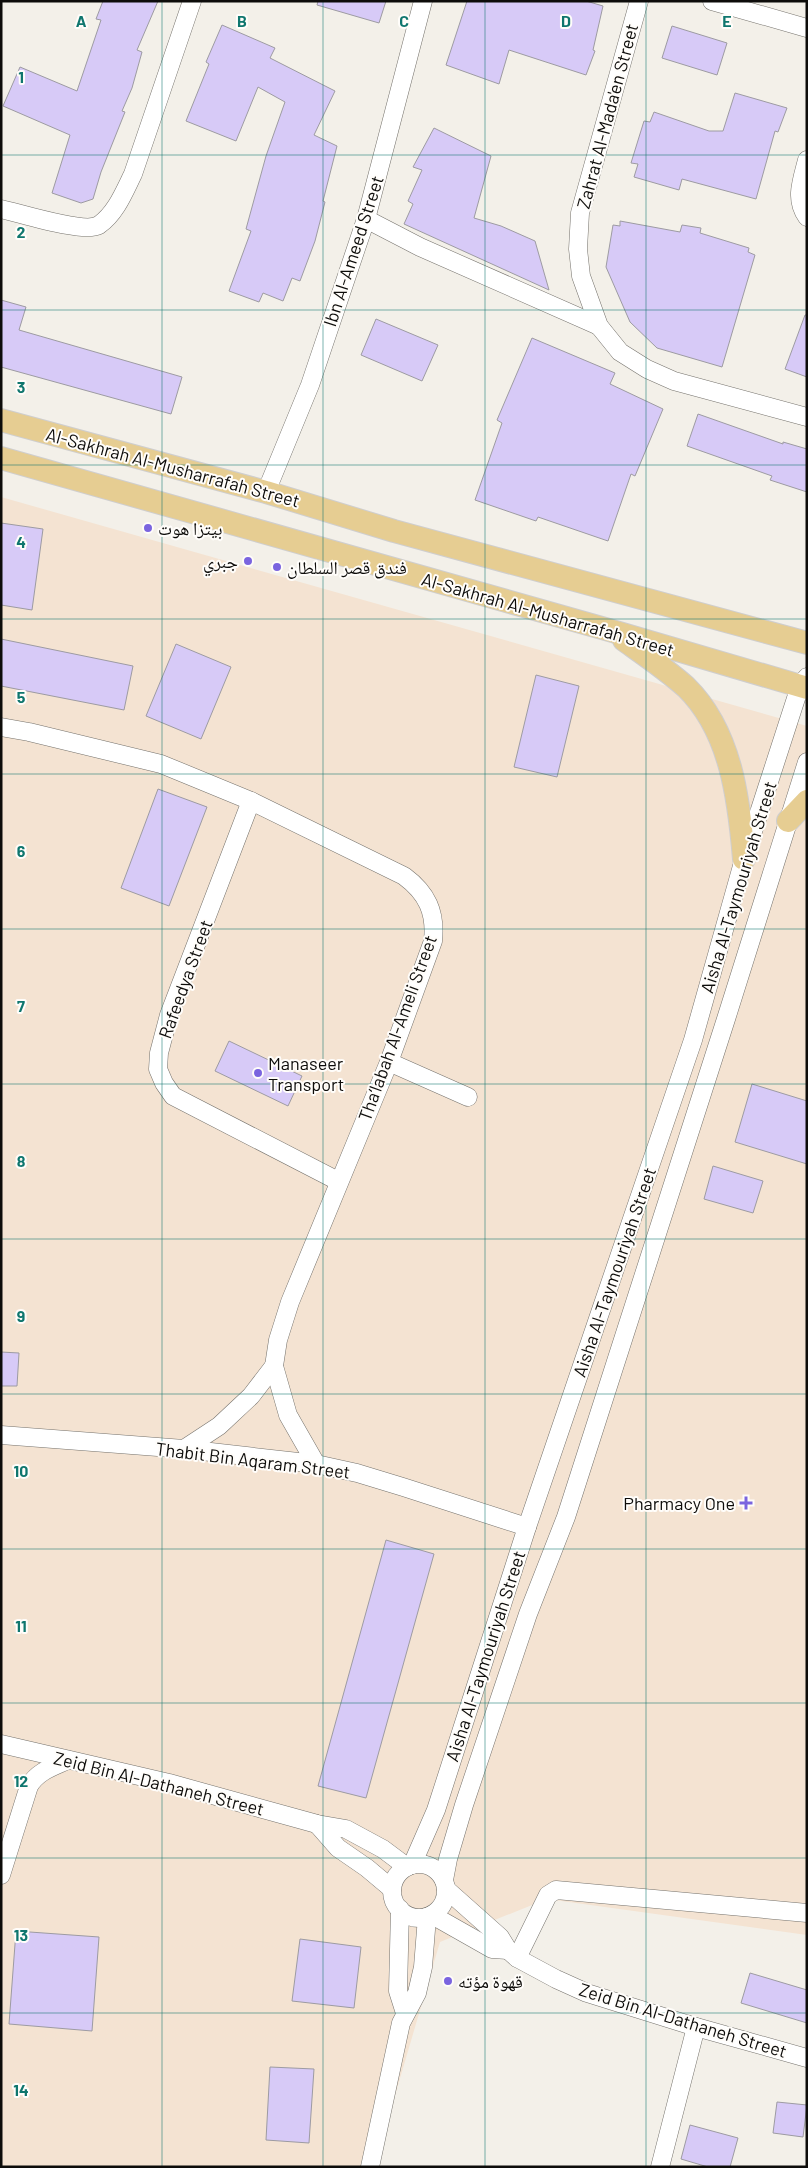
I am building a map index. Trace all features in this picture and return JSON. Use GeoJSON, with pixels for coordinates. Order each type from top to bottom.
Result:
{"type":"FeatureCollection","features":[{"type":"Feature","properties":{"kind":"main road","name":"Al-Sakhrah Al-Musharrafah Street"},"geometry":{"type":"LineString","coordinates":[[1,420],[266,492],[413,536],[807,643]]}},
{"type":"Feature","properties":{"kind":"main road","name":"Al-Sakhrah Al-Musharrafah Street"},"geometry":{"type":"LineString","coordinates":[[1,458],[805,684]]}},
{"type":"Feature","properties":{"kind":"main road"},"geometry":{"type":"LineString","coordinates":[[609,630],[686,688],[705,710],[724,748],[732,772],[739,806],[744,859]]}},
{"type":"Feature","properties":{"kind":"main road"},"geometry":{"type":"LineString","coordinates":[[788,821],[807,801]]}},
{"type":"Feature","properties":{"kind":"street"},"geometry":{"type":"LineString","coordinates":[[1,209],[82,228],[98,226],[110,215],[121,200],[133,174],[192,1]]}},
{"type":"Feature","properties":{"kind":"street","name":"Zahrat Al-Mada'en Street"},"geometry":{"type":"LineString","coordinates":[[639,1],[580,213],[578,249],[581,276],[599,326],[620,352],[648,369],[674,381],[807,416]]}},
{"type":"Feature","properties":{"kind":"street"},"geometry":{"type":"LineString","coordinates":[[712,1],[807,28]]}},
{"type":"Feature","properties":{"kind":"street","name":"Ibn Al-Ameed Street"},"geometry":{"type":"LineString","coordinates":[[266,492],[310,385],[366,219],[424,2]]}},
{"type":"Feature","properties":{"kind":"street"},"geometry":{"type":"LineString","coordinates":[[807,160],[799,199],[802,210],[807,217]]}},
{"type":"Feature","properties":{"kind":"street"},"geometry":{"type":"LineString","coordinates":[[366,219],[429,251],[599,326]]}},
{"type":"Feature","properties":{"kind":"street","name":"Aisha Al-Taymouriyah Street"},"geometry":{"type":"LineString","coordinates":[[409,1866],[436,1810],[527,1527],[693,1040],[744,859],[805,684]]}},
{"type":"Feature","properties":{"kind":"street","name":"Tha‘labah Al-Ameli Street"},"geometry":{"type":"LineString","coordinates":[[1,727],[161,764],[252,801],[404,876],[417,885],[428,902],[435,923],[432,941],[389,1062],[338,1181],[290,1302],[278,1340],[274,1366],[288,1415],[316,1464]]}},
{"type":"Feature","properties":{"kind":"street","name":"Aisha Al-Taymouriyah Street"},"geometry":{"type":"LineString","coordinates":[[445,1884],[448,1859],[464,1805],[528,1614],[566,1517],[807,762]]}},
{"type":"Feature","properties":{"kind":"street","name":"Rafeedya Street"},"geometry":{"type":"LineString","coordinates":[[252,801],[169,1015],[159,1053],[158,1069],[164,1083],[173,1096],[338,1181]]}},
{"type":"Feature","properties":{"kind":"street"},"geometry":{"type":"LineString","coordinates":[[389,1062],[468,1097]]}},
{"type":"Feature","properties":{"kind":"street","name":"Tha‘labah Al-Ameli Street"},"geometry":{"type":"LineString","coordinates":[[184,1449],[219,1426],[251,1396],[274,1366]]}},
{"type":"Feature","properties":{"kind":"street","name":"Thabit Bin Aqaram Street"},"geometry":{"type":"LineString","coordinates":[[1,1435],[184,1449],[316,1464],[403,1486],[527,1527]]}},
{"type":"Feature","properties":{"kind":"street","name":"Zeid Bin Al-Dathaneh Street"},"geometry":{"type":"LineString","coordinates":[[1,1744],[169,1783],[317,1824],[346,1829],[409,1866]]}},
{"type":"Feature","properties":{"kind":"street"},"geometry":{"type":"LineString","coordinates":[[1,1875],[29,1786],[34,1778],[42,1772],[68,1760]]}},
{"type":"Feature","properties":{"kind":"street"},"geometry":{"type":"LineString","coordinates":[[317,1824],[338,1848],[367,1868],[392,1889]]}},
{"type":"Feature","properties":{"kind":"street"},"geometry":{"type":"LineString","coordinates":[[425,1864],[436,1870],[445,1884],[445,1899],[440,1908],[430,1916],[417,1918],[408,1915],[400,1910],[394,1900],[392,1889],[396,1876],[409,1866],[425,1864]]}},
{"type":"Feature","properties":{"kind":"street","name":"Zeid Bin Al-Dathaneh Street"},"geometry":{"type":"LineString","coordinates":[[445,1884],[500,1936],[512,1954]]}},
{"type":"Feature","properties":{"kind":"street"},"geometry":{"type":"LineString","coordinates":[[512,1954],[548,1895],[556,1890],[807,1913]]}},
{"type":"Feature","properties":{"kind":"street"},"geometry":{"type":"LineString","coordinates":[[400,1910],[398,1991],[406,2013]]}},
{"type":"Feature","properties":{"kind":"street"},"geometry":{"type":"LineString","coordinates":[[370,2167],[401,2022],[417,1994],[430,1916]]}},
{"type":"Feature","properties":{"kind":"street","name":"Zeid Bin Al-Dathaneh Street"},"geometry":{"type":"LineString","coordinates":[[430,1916],[492,1950],[512,1954],[587,1993],[696,2027],[807,2058]]}},
{"type":"Feature","properties":{"kind":"street"},"geometry":{"type":"LineString","coordinates":[[660,2167],[696,2027]]}},
{"type":"Feature","properties":{"kind":"shaded area"},"geometry":{"type":"Polygon","coordinates":[[[1,497],[807,726],[807,1935],[547,1899],[440,1942],[374,2167],[1,2167],[1,497]]]}},
{"type":"Feature","properties":{"kind":"building"},"geometry":{"type":"Polygon","coordinates":[[[103,1],[158,1],[137,50],[142,52],[132,88],[122,111],[125,112],[101,172],[93,199],[81,203],[52,193],[70,135],[3,106],[20,67],[77,91],[101,20],[96,19],[103,1]]]}},
{"type":"Feature","properties":{"kind":"building"},"geometry":{"type":"Polygon","coordinates":[[[318,1],[386,1],[379,23],[317,5],[318,1]]]}},
{"type":"Feature","properties":{"kind":"building"},"geometry":{"type":"Polygon","coordinates":[[[467,1],[586,1],[603,6],[593,50],[595,51],[586,75],[509,50],[499,84],[446,65],[467,1]]]}},
{"type":"Feature","properties":{"kind":"building"},"geometry":{"type":"Polygon","coordinates":[[[222,25],[275,48],[270,58],[335,91],[314,135],[337,146],[323,201],[325,202],[315,241],[300,281],[292,278],[283,301],[263,293],[259,302],[229,291],[251,231],[246,229],[266,156],[285,102],[258,87],[236,141],[186,121],[209,64],[206,62],[222,25]]]}},
{"type":"Feature","properties":{"kind":"building"},"geometry":{"type":"Polygon","coordinates":[[[672,26],[727,43],[717,75],[662,58],[672,26]]]}},
{"type":"Feature","properties":{"kind":"building"},"geometry":{"type":"Polygon","coordinates":[[[735,93],[787,108],[778,132],[775,131],[756,199],[682,179],[679,190],[634,177],[638,164],[631,163],[644,121],[650,122],[654,112],[709,131],[723,131],[735,93]]]}},
{"type":"Feature","properties":{"kind":"building"},"geometry":{"type":"Polygon","coordinates":[[[434,128],[491,156],[474,218],[501,226],[535,241],[549,290],[404,224],[413,204],[408,201],[422,170],[413,167],[434,128]]]}},
{"type":"Feature","properties":{"kind":"building"},"geometry":{"type":"Polygon","coordinates":[[[620,221],[680,232],[682,225],[701,228],[700,233],[749,248],[748,252],[755,255],[722,367],[657,348],[630,322],[606,267],[613,225],[620,226],[620,221]]]}},
{"type":"Feature","properties":{"kind":"building"},"geometry":{"type":"Polygon","coordinates":[[[1,300],[26,307],[19,330],[182,377],[171,414],[1,367],[1,300]]]}},
{"type":"Feature","properties":{"kind":"building"},"geometry":{"type":"Polygon","coordinates":[[[805,315],[807,315],[807,377],[785,369],[805,315]]]}},
{"type":"Feature","properties":{"kind":"building"},"geometry":{"type":"Polygon","coordinates":[[[376,319],[438,345],[422,381],[361,355],[376,319]]]}},
{"type":"Feature","properties":{"kind":"building"},"geometry":{"type":"Polygon","coordinates":[[[532,338],[615,373],[610,384],[663,409],[635,476],[631,474],[608,541],[538,517],[536,521],[475,500],[502,423],[497,420],[532,338]]]}},
{"type":"Feature","properties":{"kind":"building"},"geometry":{"type":"Polygon","coordinates":[[[698,414],[783,444],[783,442],[807,449],[807,492],[770,480],[772,476],[687,446],[698,414]]]}},
{"type":"Feature","properties":{"kind":"building"},"geometry":{"type":"Polygon","coordinates":[[[1,523],[43,529],[32,610],[1,605],[1,523]]]}},
{"type":"Feature","properties":{"kind":"building"},"geometry":{"type":"Polygon","coordinates":[[[1,639],[133,666],[124,710],[1,686],[1,639]]]}},
{"type":"Feature","properties":{"kind":"building"},"geometry":{"type":"Polygon","coordinates":[[[176,644],[231,667],[201,739],[146,716],[176,644]]]}},
{"type":"Feature","properties":{"kind":"building"},"geometry":{"type":"Polygon","coordinates":[[[536,675],[579,686],[557,777],[514,767],[536,675]]]}},
{"type":"Feature","properties":{"kind":"building"},"geometry":{"type":"Polygon","coordinates":[[[158,789],[207,807],[169,906],[121,888],[158,789]]]}},
{"type":"Feature","properties":{"kind":"building","name":"Manaseer Transport"},"geometry":{"type":"Polygon","coordinates":[[[229,1041],[302,1076],[288,1106],[215,1071],[229,1041]]]}},
{"type":"Feature","properties":{"kind":"building"},"geometry":{"type":"Polygon","coordinates":[[[752,1084],[807,1101],[807,1164],[735,1142],[752,1084]]]}},
{"type":"Feature","properties":{"kind":"building"},"geometry":{"type":"Polygon","coordinates":[[[713,1166],[763,1181],[753,1213],[704,1199],[713,1166]]]}},
{"type":"Feature","properties":{"kind":"building"},"geometry":{"type":"Polygon","coordinates":[[[1,1352],[19,1353],[17,1386],[1,1386],[1,1352]]]}},
{"type":"Feature","properties":{"kind":"building"},"geometry":{"type":"Polygon","coordinates":[[[386,1540],[434,1554],[366,1798],[318,1786],[386,1540]]]}},
{"type":"Feature","properties":{"kind":"building"},"geometry":{"type":"Polygon","coordinates":[[[16,1931],[99,1937],[92,2031],[9,2024],[16,1931]]]}},
{"type":"Feature","properties":{"kind":"building"},"geometry":{"type":"Polygon","coordinates":[[[300,1939],[361,1947],[354,2008],[292,2001],[300,1939]]]}},
{"type":"Feature","properties":{"kind":"building"},"geometry":{"type":"Polygon","coordinates":[[[750,1973],[807,1990],[807,2023],[741,2003],[750,1973]]]}},
{"type":"Feature","properties":{"kind":"building"},"geometry":{"type":"Polygon","coordinates":[[[270,2067],[314,2069],[309,2143],[266,2140],[270,2067]]]}},
{"type":"Feature","properties":{"kind":"building"},"geometry":{"type":"Polygon","coordinates":[[[777,2102],[807,2105],[803,2137],[773,2133],[777,2102]]]}},
{"type":"Feature","properties":{"kind":"building"},"geometry":{"type":"Polygon","coordinates":[[[690,2125],[738,2138],[730,2167],[708,2167],[681,2159],[690,2125]]]}},
{"type":"Feature","properties":{"kind":"place","name":"بيتزا هوت"},"geometry":{"type":"Point","coordinates":[148,528]}},
{"type":"Feature","properties":{"kind":"place","name":"جبري"},"geometry":{"type":"Point","coordinates":[248,561]}},
{"type":"Feature","properties":{"kind":"place","name":"فندق قصر السلطان"},"geometry":{"type":"Point","coordinates":[277,567]}},
{"type":"Feature","properties":{"kind":"place","name":"Manaseer Transport"},"geometry":{"type":"Point","coordinates":[258,1073]}},
{"type":"Feature","properties":{"kind":"place","name":"Pharmacy One"},"geometry":{"type":"Point","coordinates":[746,1503]}},
{"type":"Feature","properties":{"kind":"place","name":"قهوة مؤته"},"geometry":{"type":"Point","coordinates":[448,1981]}}]}
